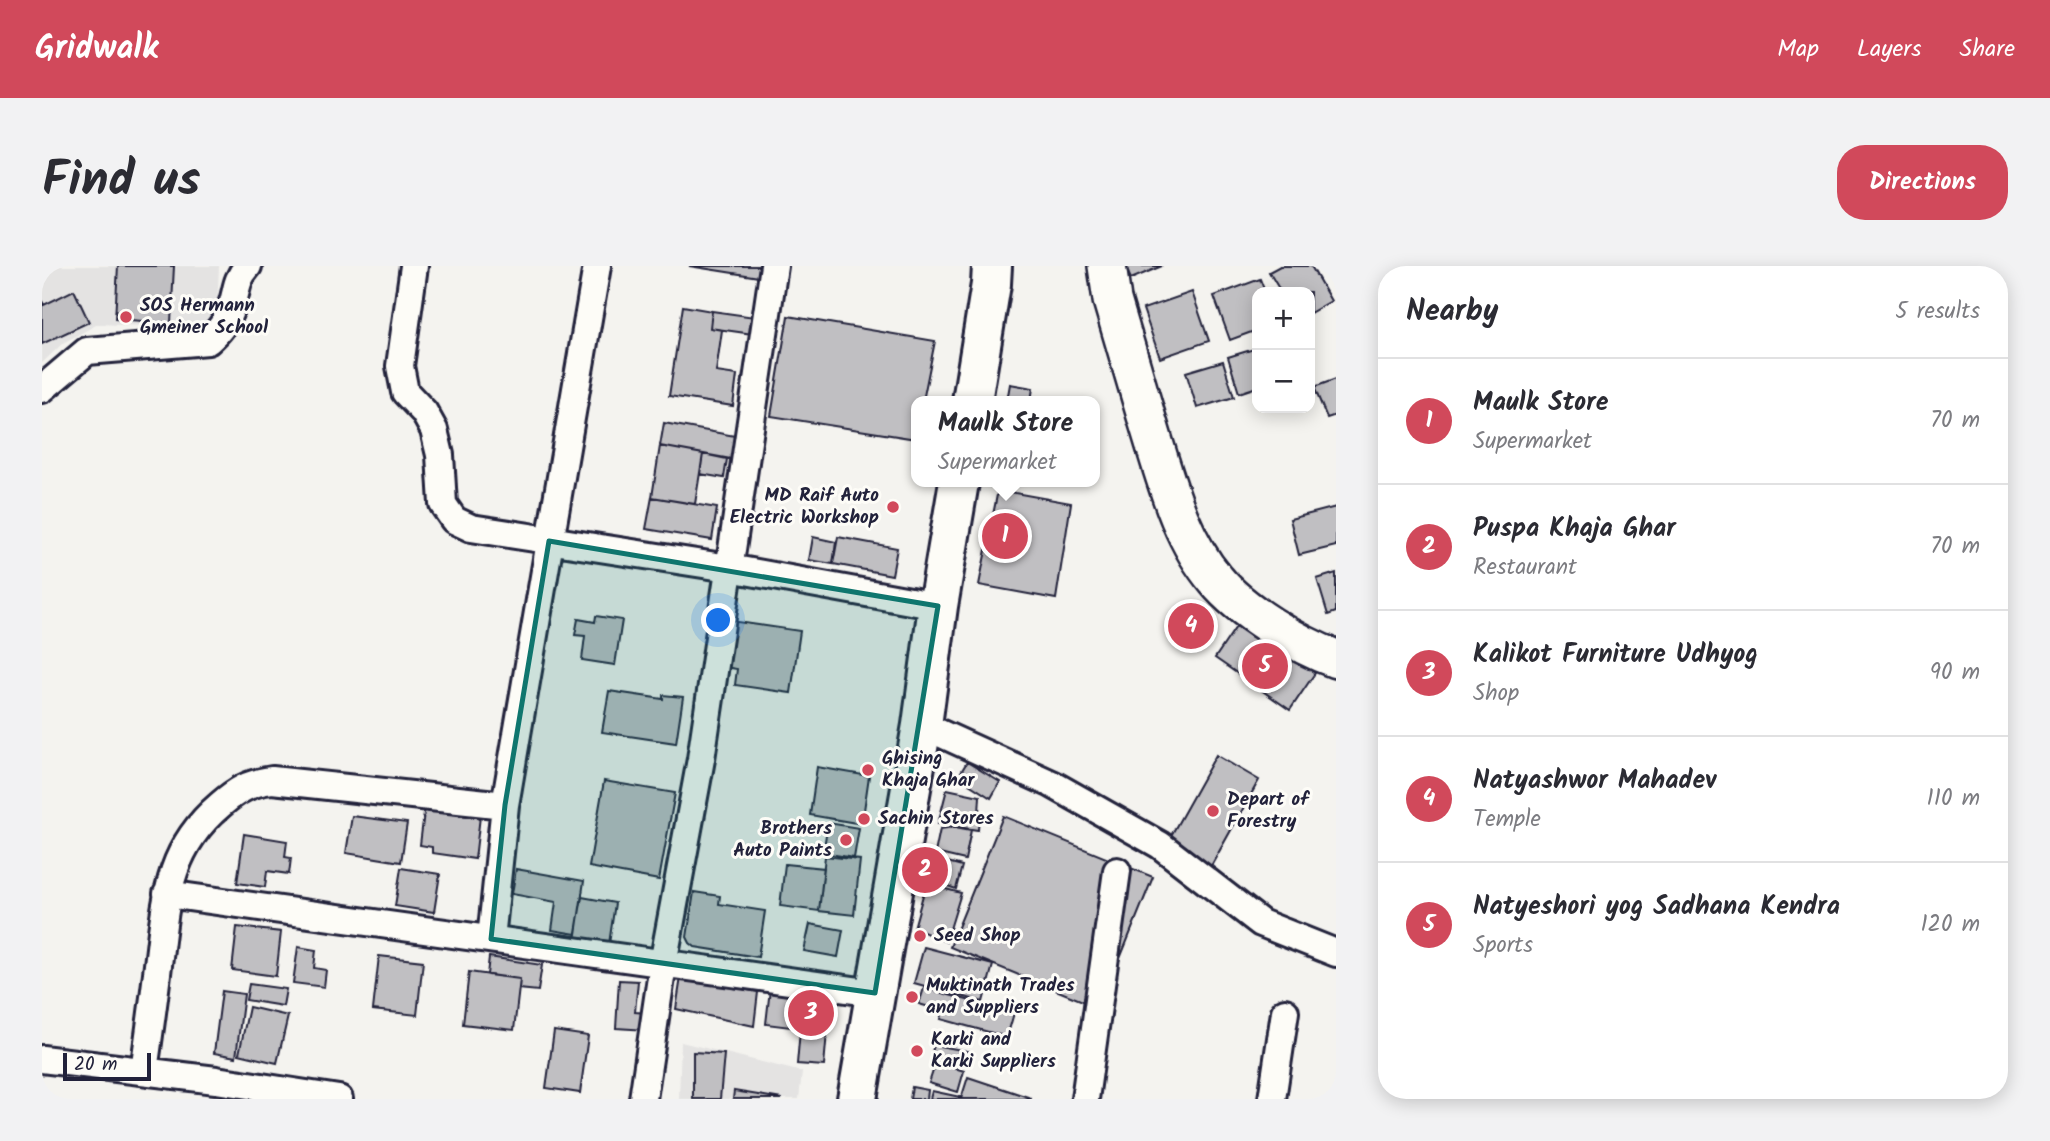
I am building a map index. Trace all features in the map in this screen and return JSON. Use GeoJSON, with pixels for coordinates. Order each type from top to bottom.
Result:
{"type":"FeatureCollection","features":[{"type":"Feature","properties":{"kind":"main road"},"geometry":{"type":"LineString","coordinates":[[973,396],[992,266]]}},
{"type":"Feature","properties":{"kind":"main road"},"geometry":{"type":"LineString","coordinates":[[1107,266],[1112,300],[1172,503],[1197,554],[1236,601],[1293,638],[1336,659]]}},
{"type":"Feature","properties":{"kind":"main road"},"geometry":{"type":"LineString","coordinates":[[858,1099],[922,726],[957,487]]}},
{"type":"Feature","properties":{"kind":"street"},"geometry":{"type":"LineString","coordinates":[[42,389],[87,351],[208,341],[222,328],[231,307],[238,277],[248,266]]}},
{"type":"Feature","properties":{"kind":"street"},"geometry":{"type":"LineString","coordinates":[[414,266],[400,366],[405,391],[424,412],[434,430],[440,455],[443,504],[454,520],[471,528],[729,568],[938,606]]}},
{"type":"Feature","properties":{"kind":"street"},"geometry":{"type":"LineString","coordinates":[[491,939],[505,805],[597,266]]}},
{"type":"Feature","properties":{"kind":"street"},"geometry":{"type":"LineString","coordinates":[[643,1099],[663,964],[701,759],[774,266]]}},
{"type":"Feature","properties":{"kind":"street"},"geometry":{"type":"LineString","coordinates":[[922,726],[1052,784],[1160,845],[1261,923],[1336,953]]}},
{"type":"Feature","properties":{"kind":"street"},"geometry":{"type":"LineString","coordinates":[[144,1071],[167,894],[177,861],[190,837],[208,816],[237,790],[256,782],[272,780],[505,805]]}},
{"type":"Feature","properties":{"kind":"street"},"geometry":{"type":"LineString","coordinates":[[1085,1099],[1117,871]]}},
{"type":"Feature","properties":{"kind":"street"},"geometry":{"type":"LineString","coordinates":[[167,894],[875,993]]}},
{"type":"Feature","properties":{"kind":"street"},"geometry":{"type":"LineString","coordinates":[[1272,1099],[1285,1012]]}},
{"type":"Feature","properties":{"kind":"street"},"geometry":{"type":"LineString","coordinates":[[42,1059],[144,1071],[215,1089],[339,1099]]}},
{"type":"Feature","properties":{"kind":"highlighted area"},"geometry":{"type":"Polygon","coordinates":[[[549,541],[938,606],[875,993],[491,939],[505,805],[549,541]]]}},
{"type":"Feature","properties":{"kind":"shaded area","name":"SOS Hermann Gmeiner School"},"geometry":{"type":"Polygon","coordinates":[[[42,266],[219,266],[217,311],[196,328],[98,324],[63,343],[42,363],[42,266]]]}},
{"type":"Feature","properties":{"kind":"shaded area"},"geometry":{"type":"Polygon","coordinates":[[[681,1042],[802,1072],[799,1099],[679,1099],[681,1042]]]}},
{"type":"Feature","properties":{"kind":"building"},"geometry":{"type":"Polygon","coordinates":[[[118,266],[174,266],[171,323],[115,319],[118,266]]]}},
{"type":"Feature","properties":{"kind":"building"},"geometry":{"type":"Polygon","coordinates":[[[689,266],[760,266],[759,277],[689,266]]]}},
{"type":"Feature","properties":{"kind":"building"},"geometry":{"type":"Polygon","coordinates":[[[1125,266],[1162,266],[1131,279],[1125,266]]]}},
{"type":"Feature","properties":{"kind":"building"},"geometry":{"type":"Polygon","coordinates":[[[1280,266],[1311,266],[1331,301],[1315,310],[1315,287],[1278,287],[1269,272],[1280,266]]]}},
{"type":"Feature","properties":{"kind":"building"},"geometry":{"type":"Polygon","coordinates":[[[1260,279],[1263,287],[1252,287],[1252,332],[1230,340],[1214,296],[1260,279]]]}},
{"type":"Feature","properties":{"kind":"building"},"geometry":{"type":"Polygon","coordinates":[[[74,290],[89,322],[42,344],[42,301],[44,305],[74,290]]]}},
{"type":"Feature","properties":{"kind":"building"},"geometry":{"type":"Polygon","coordinates":[[[1192,292],[1209,341],[1160,358],[1143,309],[1192,292]]]}},
{"type":"Feature","properties":{"kind":"building"},"geometry":{"type":"Polygon","coordinates":[[[683,306],[712,311],[710,328],[722,330],[716,372],[737,375],[733,406],[669,396],[683,306]]]}},
{"type":"Feature","properties":{"kind":"building"},"geometry":{"type":"Polygon","coordinates":[[[712,311],[755,317],[753,334],[710,328],[712,311]]]}},
{"type":"Feature","properties":{"kind":"building"},"geometry":{"type":"Polygon","coordinates":[[[788,316],[935,341],[924,396],[911,396],[911,438],[771,416],[788,316]]]}},
{"type":"Feature","properties":{"kind":"building"},"geometry":{"type":"Polygon","coordinates":[[[1252,350],[1252,389],[1239,393],[1228,357],[1252,350]]]}},
{"type":"Feature","properties":{"kind":"building"},"geometry":{"type":"Polygon","coordinates":[[[1223,361],[1234,397],[1197,408],[1186,372],[1223,361]]]}},
{"type":"Feature","properties":{"kind":"building"},"geometry":{"type":"Polygon","coordinates":[[[1336,379],[1336,415],[1327,418],[1315,387],[1336,379]]]}},
{"type":"Feature","properties":{"kind":"building"},"geometry":{"type":"Polygon","coordinates":[[[1010,384],[1033,388],[1032,396],[1008,396],[1010,384]]]}},
{"type":"Feature","properties":{"kind":"building"},"geometry":{"type":"Polygon","coordinates":[[[664,423],[735,436],[731,459],[660,446],[664,423]]]}},
{"type":"Feature","properties":{"kind":"building"},"geometry":{"type":"Polygon","coordinates":[[[660,446],[703,454],[695,504],[652,497],[660,446]]]}},
{"type":"Feature","properties":{"kind":"building"},"geometry":{"type":"Polygon","coordinates":[[[703,454],[727,459],[724,478],[700,474],[703,454]]]}},
{"type":"Feature","properties":{"kind":"building"},"geometry":{"type":"Polygon","coordinates":[[[998,490],[1071,503],[1056,599],[979,585],[998,490]]]}},
{"type":"Feature","properties":{"kind":"building"},"geometry":{"type":"Polygon","coordinates":[[[652,497],[717,508],[712,540],[646,529],[652,497]]]}},
{"type":"Feature","properties":{"kind":"building"},"geometry":{"type":"Polygon","coordinates":[[[1336,507],[1336,546],[1299,555],[1290,519],[1336,507]]]}},
{"type":"Feature","properties":{"kind":"building"},"geometry":{"type":"Polygon","coordinates":[[[813,537],[836,542],[833,564],[809,560],[813,537]]]}},
{"type":"Feature","properties":{"kind":"building"},"geometry":{"type":"Polygon","coordinates":[[[838,537],[897,548],[892,575],[833,564],[838,537]]]}},
{"type":"Feature","properties":{"kind":"building"},"geometry":{"type":"Polygon","coordinates":[[[1336,573],[1336,612],[1328,615],[1317,579],[1336,573]]]}},
{"type":"Feature","properties":{"kind":"building"},"geometry":{"type":"Polygon","coordinates":[[[1196,609],[1208,639],[1186,643],[1175,613],[1196,609]]]}},
{"type":"Feature","properties":{"kind":"building"},"geometry":{"type":"Polygon","coordinates":[[[596,616],[622,620],[615,665],[582,660],[585,636],[575,635],[578,619],[595,622],[596,616]]]}},
{"type":"Feature","properties":{"kind":"building"},"geometry":{"type":"Polygon","coordinates":[[[731,621],[800,631],[791,693],[735,685],[737,669],[724,667],[731,621]]]}},
{"type":"Feature","properties":{"kind":"building"},"geometry":{"type":"Polygon","coordinates":[[[1240,621],[1315,673],[1290,710],[1215,658],[1240,621]]]}},
{"type":"Feature","properties":{"kind":"building"},"geometry":{"type":"Polygon","coordinates":[[[609,691],[663,699],[663,695],[683,697],[676,743],[602,732],[609,691]]]}},
{"type":"Feature","properties":{"kind":"building","name":"Depart of Forestry"},"geometry":{"type":"Polygon","coordinates":[[[1216,755],[1259,780],[1211,866],[1168,841],[1216,755]]]}},
{"type":"Feature","properties":{"kind":"building"},"geometry":{"type":"Polygon","coordinates":[[[967,762],[1000,782],[991,798],[958,777],[967,762]]]}},
{"type":"Feature","properties":{"kind":"building"},"geometry":{"type":"Polygon","coordinates":[[[817,767],[869,776],[862,824],[810,815],[817,767]]]}},
{"type":"Feature","properties":{"kind":"building"},"geometry":{"type":"Polygon","coordinates":[[[604,781],[675,793],[659,880],[589,867],[604,781]]]}},
{"type":"Feature","properties":{"kind":"building"},"geometry":{"type":"Polygon","coordinates":[[[947,789],[980,796],[978,830],[938,824],[947,789]]]}},
{"type":"Feature","properties":{"kind":"building"},"geometry":{"type":"Polygon","coordinates":[[[425,804],[465,808],[464,814],[480,816],[475,859],[432,853],[432,847],[420,845],[425,804]]]}},
{"type":"Feature","properties":{"kind":"building"},"geometry":{"type":"Polygon","coordinates":[[[352,816],[407,823],[401,862],[346,853],[352,816]]]}},
{"type":"Feature","properties":{"kind":"building"},"geometry":{"type":"Polygon","coordinates":[[[1003,816],[1153,877],[1100,1008],[950,947],[1003,816]]]}},
{"type":"Feature","properties":{"kind":"building"},"geometry":{"type":"Polygon","coordinates":[[[828,823],[859,828],[854,858],[823,853],[828,823]]]}},
{"type":"Feature","properties":{"kind":"building"},"geometry":{"type":"Polygon","coordinates":[[[955,827],[971,830],[965,860],[935,853],[940,829],[955,827]]]}},
{"type":"Feature","properties":{"kind":"building"},"geometry":{"type":"Polygon","coordinates":[[[244,834],[287,841],[285,857],[291,858],[289,874],[267,871],[265,887],[237,883],[244,834]]]}},
{"type":"Feature","properties":{"kind":"building"},"geometry":{"type":"Polygon","coordinates":[[[825,856],[860,860],[854,915],[819,911],[825,856]]]}},
{"type":"Feature","properties":{"kind":"building"},"geometry":{"type":"Polygon","coordinates":[[[933,858],[962,866],[956,889],[927,879],[933,858]]]}},
{"type":"Feature","properties":{"kind":"building"},"geometry":{"type":"Polygon","coordinates":[[[785,864],[824,868],[819,911],[780,906],[785,864]]]}},
{"type":"Feature","properties":{"kind":"building"},"geometry":{"type":"Polygon","coordinates":[[[401,868],[440,874],[434,912],[395,906],[401,868]]]}},
{"type":"Feature","properties":{"kind":"building"},"geometry":{"type":"Polygon","coordinates":[[[516,869],[584,881],[576,934],[552,930],[556,902],[512,894],[516,869]]]}},
{"type":"Feature","properties":{"kind":"building"},"geometry":{"type":"Polygon","coordinates":[[[926,884],[961,893],[946,942],[914,928],[926,884]]]}},
{"type":"Feature","properties":{"kind":"building"},"geometry":{"type":"Polygon","coordinates":[[[694,892],[720,896],[719,904],[765,911],[758,957],[695,947],[690,943],[687,937],[694,892]]]}},
{"type":"Feature","properties":{"kind":"building"},"geometry":{"type":"Polygon","coordinates":[[[582,897],[615,903],[609,944],[575,938],[582,897]]]}},
{"type":"Feature","properties":{"kind":"building"},"geometry":{"type":"Polygon","coordinates":[[[810,924],[843,930],[838,957],[804,951],[810,924]]]}},
{"type":"Feature","properties":{"kind":"building"},"geometry":{"type":"Polygon","coordinates":[[[237,927],[281,932],[276,976],[232,970],[237,927]]]}},
{"type":"Feature","properties":{"kind":"building"},"geometry":{"type":"Polygon","coordinates":[[[298,947],[316,950],[314,968],[326,970],[324,987],[293,983],[298,947]]]}},
{"type":"Feature","properties":{"kind":"building"},"geometry":{"type":"Polygon","coordinates":[[[924,947],[993,965],[983,1002],[914,983],[924,947]]]}},
{"type":"Feature","properties":{"kind":"building"},"geometry":{"type":"Polygon","coordinates":[[[379,956],[423,961],[417,1015],[373,1010],[379,956]]]}},
{"type":"Feature","properties":{"kind":"building"},"geometry":{"type":"Polygon","coordinates":[[[489,957],[542,965],[538,991],[519,989],[520,979],[487,975],[489,957]]]}},
{"type":"Feature","properties":{"kind":"building"},"geometry":{"type":"Polygon","coordinates":[[[469,972],[520,979],[514,1030],[463,1024],[469,972]]]}},
{"type":"Feature","properties":{"kind":"building"},"geometry":{"type":"Polygon","coordinates":[[[681,977],[758,992],[754,1026],[676,1009],[681,977]]]}},
{"type":"Feature","properties":{"kind":"building"},"geometry":{"type":"Polygon","coordinates":[[[619,980],[638,981],[635,1012],[648,1013],[647,1030],[616,1028],[619,980]]]}},
{"type":"Feature","properties":{"kind":"building"},"geometry":{"type":"Polygon","coordinates":[[[249,984],[286,989],[283,1006],[246,1000],[249,984]]]}},
{"type":"Feature","properties":{"kind":"building"},"geometry":{"type":"Polygon","coordinates":[[[924,988],[1014,1013],[1007,1037],[941,1019],[943,1011],[919,1004],[924,988]]]}},
{"type":"Feature","properties":{"kind":"building"},"geometry":{"type":"Polygon","coordinates":[[[770,989],[826,996],[822,1031],[766,1024],[770,989]]]}},
{"type":"Feature","properties":{"kind":"building"},"geometry":{"type":"Polygon","coordinates":[[[222,991],[244,994],[236,1057],[214,1053],[222,991]]]}},
{"type":"Feature","properties":{"kind":"building"},"geometry":{"type":"Polygon","coordinates":[[[249,1007],[288,1016],[277,1063],[239,1054],[249,1007]]]}},
{"type":"Feature","properties":{"kind":"building"},"geometry":{"type":"Polygon","coordinates":[[[800,1030],[827,1032],[824,1066],[797,1064],[800,1030]]]}},
{"type":"Feature","properties":{"kind":"building"},"geometry":{"type":"Polygon","coordinates":[[[554,1031],[588,1036],[580,1093],[546,1088],[554,1031]]]}},
{"type":"Feature","properties":{"kind":"building"},"geometry":{"type":"Polygon","coordinates":[[[934,1045],[973,1052],[970,1064],[931,1056],[934,1045]]]}},
{"type":"Feature","properties":{"kind":"building"},"geometry":{"type":"Polygon","coordinates":[[[693,1052],[724,1054],[720,1099],[693,1099],[693,1052]]]}},
{"type":"Feature","properties":{"kind":"building"},"geometry":{"type":"Polygon","coordinates":[[[936,1062],[964,1071],[958,1092],[929,1083],[936,1062]]]}},
{"type":"Feature","properties":{"kind":"building"},"geometry":{"type":"Polygon","coordinates":[[[968,1077],[1031,1098],[1031,1099],[961,1099],[968,1077]]]}},
{"type":"Feature","properties":{"kind":"building"},"geometry":{"type":"Polygon","coordinates":[[[912,1087],[928,1090],[927,1099],[910,1099],[912,1087]]]}},
{"type":"Feature","properties":{"kind":"building"},"geometry":{"type":"Polygon","coordinates":[[[734,1091],[782,1099],[733,1099],[734,1091]]]}},
{"type":"Feature","properties":{"kind":"building"},"geometry":{"type":"Polygon","coordinates":[[[932,1091],[960,1097],[930,1099],[932,1091]]]}},
{"type":"Feature","properties":{"kind":"place","name":"SOS Hermann Gmeiner School"},"geometry":{"type":"Point","coordinates":[126,317]}},
{"type":"Feature","properties":{"kind":"place","name":"MD Raif Auto Electric Workshop"},"geometry":{"type":"Point","coordinates":[893,507]}},
{"type":"Feature","properties":{"kind":"place","name":"Maulk Store"},"geometry":{"type":"Point","coordinates":[1005,536]}},
{"type":"Feature","properties":{"kind":"place","name":"Natyashwor Mahadev"},"geometry":{"type":"Point","coordinates":[1191,626]}},
{"type":"Feature","properties":{"kind":"place","name":"Natyeshori yog Sadhana Kendra"},"geometry":{"type":"Point","coordinates":[1265,666]}},
{"type":"Feature","properties":{"kind":"place","name":"Ghising Khaja Ghar"},"geometry":{"type":"Point","coordinates":[868,770]}},
{"type":"Feature","properties":{"kind":"place","name":"Depart of Forestry"},"geometry":{"type":"Point","coordinates":[1213,811]}},
{"type":"Feature","properties":{"kind":"place","name":"Sachin Stores"},"geometry":{"type":"Point","coordinates":[864,819]}},
{"type":"Feature","properties":{"kind":"place","name":"Brothers Auto Paints"},"geometry":{"type":"Point","coordinates":[846,840]}},
{"type":"Feature","properties":{"kind":"place","name":"Puspa Khaja Ghar"},"geometry":{"type":"Point","coordinates":[925,870]}},
{"type":"Feature","properties":{"kind":"place","name":"Seed Shop"},"geometry":{"type":"Point","coordinates":[920,936]}},
{"type":"Feature","properties":{"kind":"place","name":"Muktinath Trades and Suppliers"},"geometry":{"type":"Point","coordinates":[912,997]}},
{"type":"Feature","properties":{"kind":"place","name":"Kalikot Furniture Udhyog"},"geometry":{"type":"Point","coordinates":[811,1013]}},
{"type":"Feature","properties":{"kind":"place","name":"Karki and Karki Suppliers"},"geometry":{"type":"Point","coordinates":[917,1051]}}]}
